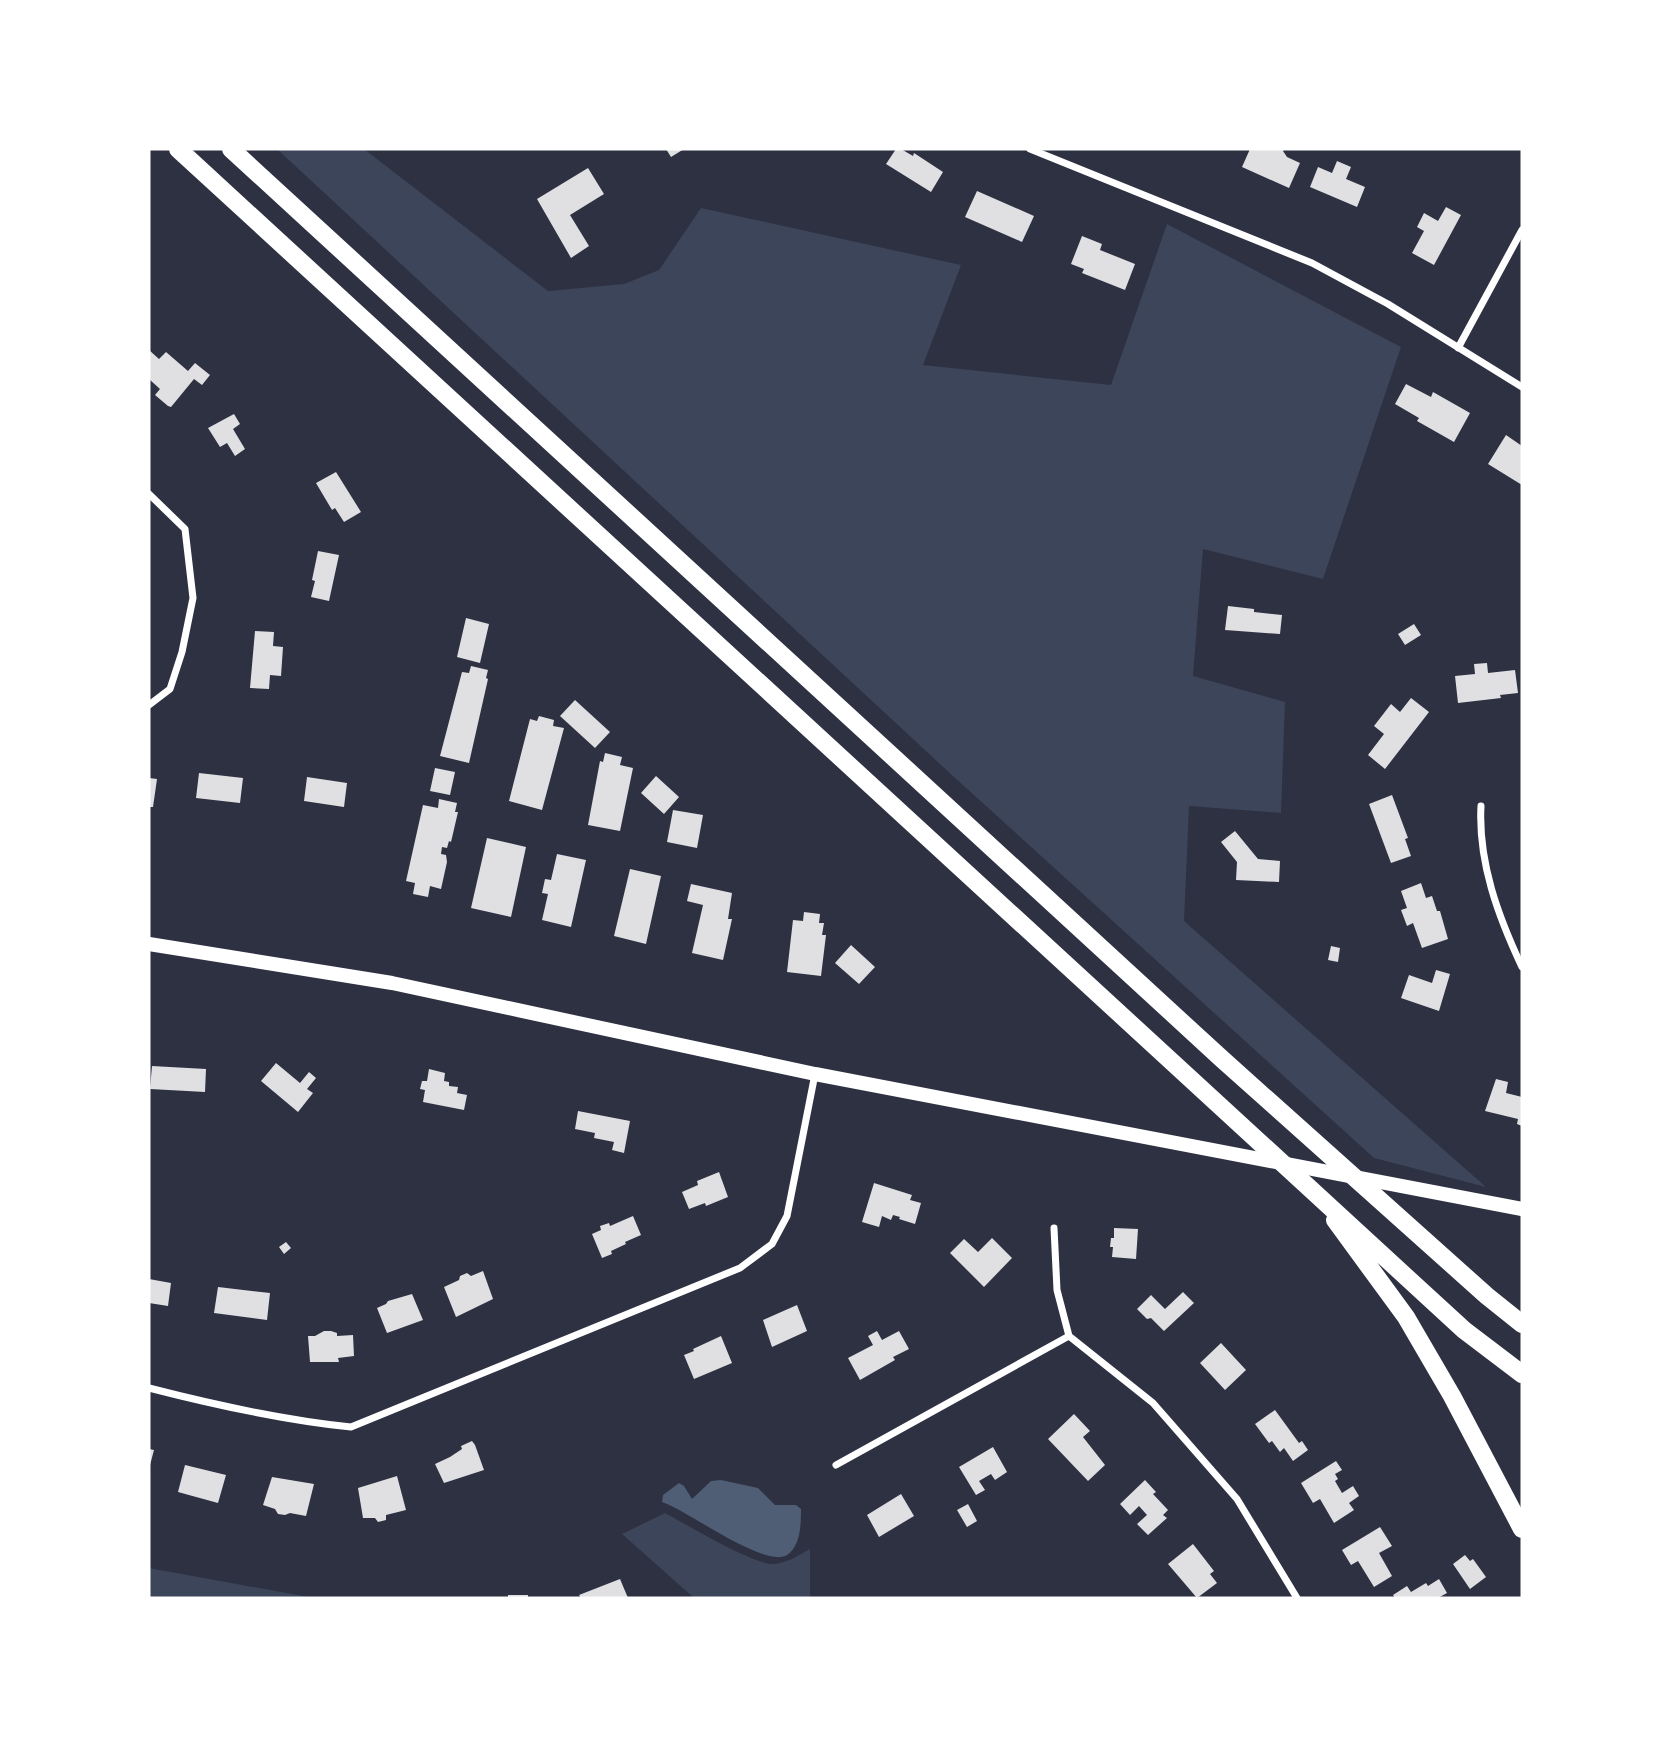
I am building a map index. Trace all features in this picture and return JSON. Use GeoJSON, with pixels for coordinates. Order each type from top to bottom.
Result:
{"type":"FeatureCollection","features":[{"type":"Feature","properties":{"kind":"highway"},"geometry":{"type":"LineString","coordinates":[[178,149],[1464,1330],[1522,1374]]}},
{"type":"Feature","properties":{"kind":"highway"},"geometry":{"type":"LineString","coordinates":[[231,149],[1222,1059],[1487,1296],[1522,1324]]}},
{"type":"Feature","properties":{"kind":"highway"},"geometry":{"type":"LineString","coordinates":[[1310,1186],[1406,1317],[1452,1396],[1522,1530]]}},
{"type":"Feature","properties":{"kind":"main road"},"geometry":{"type":"LineString","coordinates":[[149,944],[392,983],[815,1074],[1522,1209]]}},
{"type":"Feature","properties":{"kind":"street"},"geometry":{"type":"LineString","coordinates":[[1030,149],[1312,263],[1388,304],[1522,387]]}},
{"type":"Feature","properties":{"kind":"street"},"geometry":{"type":"LineString","coordinates":[[1458,348],[1522,230]]}},
{"type":"Feature","properties":{"kind":"street"},"geometry":{"type":"LineString","coordinates":[[149,494],[185,529],[193,598],[182,652],[170,689],[149,705]]}},
{"type":"Feature","properties":{"kind":"street"},"geometry":{"type":"LineString","coordinates":[[1481,806],[1481,841],[1486,872],[1522,967]]}},
{"type":"Feature","properties":{"kind":"street"},"geometry":{"type":"LineString","coordinates":[[149,1388],[221,1406],[351,1427],[740,1268],[772,1244],[787,1216],[815,1074]]}},
{"type":"Feature","properties":{"kind":"street"},"geometry":{"type":"LineString","coordinates":[[1054,1228],[1057,1290],[1069,1336],[1153,1403],[1237,1499],[1297,1598]]}},
{"type":"Feature","properties":{"kind":"street"},"geometry":{"type":"LineString","coordinates":[[836,1465],[1069,1336]]}},
{"type":"Feature","properties":{"kind":"shaded area"},"geometry":{"type":"Polygon","coordinates":[[[277,149],[364,149],[548,291],[624,284],[659,270],[701,208],[961,265],[923,365],[1111,385],[1167,224],[1401,347],[1323,579],[1203,549],[1193,676],[1285,702],[1281,813],[1189,806],[1184,921],[1486,1187],[1374,1158],[954,777],[277,149]]]}},
{"type":"Feature","properties":{"kind":"shaded area"},"geometry":{"type":"Polygon","coordinates":[[[721,1480],[758,1488],[775,1505],[796,1505],[801,1509],[799,1534],[792,1551],[776,1557],[762,1554],[662,1502],[663,1495],[679,1483],[692,1499],[711,1481],[721,1480]]]}},
{"type":"Feature","properties":{"kind":"shaded area"},"geometry":{"type":"Polygon","coordinates":[[[665,1513],[764,1563],[784,1562],[810,1549],[810,1598],[694,1598],[622,1534],[665,1513]]]}},
{"type":"Feature","properties":{"kind":"shaded area"},"geometry":{"type":"Polygon","coordinates":[[[149,1568],[314,1598],[149,1598],[149,1568]]]}},
{"type":"Feature","properties":{"kind":"building"},"geometry":{"type":"Polygon","coordinates":[[[666,149],[684,149],[671,157],[666,149]]]}},
{"type":"Feature","properties":{"kind":"building"},"geometry":{"type":"Polygon","coordinates":[[[896,149],[913,156],[914,153],[943,172],[931,192],[886,164],[896,149]]]}},
{"type":"Feature","properties":{"kind":"building"},"geometry":{"type":"Polygon","coordinates":[[[1250,149],[1284,149],[1287,157],[1300,163],[1289,188],[1242,167],[1250,149]]]}},
{"type":"Feature","properties":{"kind":"building"},"geometry":{"type":"Polygon","coordinates":[[[1337,161],[1351,167],[1346,179],[1365,187],[1357,207],[1310,187],[1318,167],[1332,173],[1337,161]]]}},
{"type":"Feature","properties":{"kind":"building"},"geometry":{"type":"Polygon","coordinates":[[[588,168],[604,194],[570,215],[589,246],[571,258],[537,199],[588,168]]]}},
{"type":"Feature","properties":{"kind":"building"},"geometry":{"type":"Polygon","coordinates":[[[977,191],[1034,216],[1022,242],[965,217],[977,191]]]}},
{"type":"Feature","properties":{"kind":"building"},"geometry":{"type":"Polygon","coordinates":[[[1446,207],[1461,215],[1434,265],[1412,253],[1424,231],[1417,227],[1424,213],[1438,221],[1446,207]]]}},
{"type":"Feature","properties":{"kind":"building"},"geometry":{"type":"Polygon","coordinates":[[[1082,236],[1102,244],[1100,250],[1135,264],[1125,290],[1082,273],[1084,269],[1071,264],[1082,236]]]}},
{"type":"Feature","properties":{"kind":"building"},"geometry":{"type":"Polygon","coordinates":[[[149,350],[159,359],[166,352],[188,371],[195,363],[210,375],[202,385],[194,379],[171,407],[168,406],[155,395],[160,389],[149,379],[149,350]]]}},
{"type":"Feature","properties":{"kind":"building"},"geometry":{"type":"Polygon","coordinates":[[[1406,384],[1431,397],[1433,392],[1470,413],[1454,442],[1417,421],[1419,418],[1395,404],[1406,384]]]}},
{"type":"Feature","properties":{"kind":"building"},"geometry":{"type":"Polygon","coordinates":[[[234,414],[240,424],[233,429],[245,449],[235,456],[227,443],[220,447],[208,428],[234,414]]]}},
{"type":"Feature","properties":{"kind":"building"},"geometry":{"type":"Polygon","coordinates":[[[1506,435],[1522,446],[1522,485],[1488,464],[1506,435]]]}},
{"type":"Feature","properties":{"kind":"building"},"geometry":{"type":"Polygon","coordinates":[[[336,472],[361,512],[344,522],[335,508],[332,510],[316,483],[336,472]]]}},
{"type":"Feature","properties":{"kind":"building"},"geometry":{"type":"Polygon","coordinates":[[[318,551],[339,555],[329,601],[311,597],[318,551]]]}},
{"type":"Feature","properties":{"kind":"building"},"geometry":{"type":"Polygon","coordinates":[[[1228,606],[1282,615],[1280,634],[1225,630],[1228,606]]]}},
{"type":"Feature","properties":{"kind":"building"},"geometry":{"type":"Polygon","coordinates":[[[466,618],[489,624],[480,663],[457,657],[466,618]]]}},
{"type":"Feature","properties":{"kind":"building"},"geometry":{"type":"Polygon","coordinates":[[[1414,624],[1421,635],[1405,645],[1398,634],[1414,624]]]}},
{"type":"Feature","properties":{"kind":"building"},"geometry":{"type":"Polygon","coordinates":[[[255,631],[274,632],[273,646],[283,647],[281,676],[270,675],[269,689],[250,688],[255,631]]]}},
{"type":"Feature","properties":{"kind":"building"},"geometry":{"type":"Polygon","coordinates":[[[1487,663],[1488,673],[1515,670],[1518,693],[1500,695],[1501,698],[1458,703],[1455,676],[1475,674],[1474,664],[1487,663]]]}},
{"type":"Feature","properties":{"kind":"building"},"geometry":{"type":"Polygon","coordinates":[[[471,666],[488,670],[488,679],[469,763],[440,756],[462,672],[469,673],[471,666]]]}},
{"type":"Feature","properties":{"kind":"building"},"geometry":{"type":"Polygon","coordinates":[[[1411,698],[1429,712],[1385,769],[1368,755],[1384,734],[1374,726],[1391,704],[1400,712],[1411,698]]]}},
{"type":"Feature","properties":{"kind":"building"},"geometry":{"type":"Polygon","coordinates":[[[575,700],[610,732],[595,748],[560,716],[575,700]]]}},
{"type":"Feature","properties":{"kind":"building"},"geometry":{"type":"Polygon","coordinates":[[[539,716],[554,720],[553,726],[564,728],[542,810],[509,801],[530,719],[537,721],[539,716]]]}},
{"type":"Feature","properties":{"kind":"building"},"geometry":{"type":"Polygon","coordinates":[[[605,753],[622,757],[620,765],[633,768],[620,831],[588,825],[600,761],[603,762],[605,753]]]}},
{"type":"Feature","properties":{"kind":"building"},"geometry":{"type":"Polygon","coordinates":[[[435,768],[455,772],[450,795],[430,791],[435,768]]]}},
{"type":"Feature","properties":{"kind":"building"},"geometry":{"type":"Polygon","coordinates":[[[199,773],[243,778],[240,803],[196,798],[199,773]]]}},
{"type":"Feature","properties":{"kind":"building"},"geometry":{"type":"Polygon","coordinates":[[[656,776],[679,797],[664,814],[641,793],[656,776]]]}},
{"type":"Feature","properties":{"kind":"building"},"geometry":{"type":"Polygon","coordinates":[[[307,777],[347,783],[344,807],[304,801],[307,777]]]}},
{"type":"Feature","properties":{"kind":"building"},"geometry":{"type":"Polygon","coordinates":[[[149,778],[157,779],[153,807],[149,807],[149,778]]]}},
{"type":"Feature","properties":{"kind":"building"},"geometry":{"type":"Polygon","coordinates":[[[1392,795],[1408,838],[1405,839],[1411,856],[1391,863],[1369,804],[1392,795]]]}},
{"type":"Feature","properties":{"kind":"building"},"geometry":{"type":"Polygon","coordinates":[[[439,799],[457,803],[455,812],[458,812],[451,842],[449,841],[447,848],[442,847],[441,854],[446,855],[447,862],[441,889],[430,886],[428,897],[413,894],[415,883],[406,881],[423,805],[438,808],[439,799]]]}},
{"type":"Feature","properties":{"kind":"building"},"geometry":{"type":"Polygon","coordinates":[[[673,810],[703,815],[697,848],[667,842],[673,810]]]}},
{"type":"Feature","properties":{"kind":"building"},"geometry":{"type":"Polygon","coordinates":[[[1235,831],[1258,859],[1280,861],[1279,882],[1236,880],[1237,862],[1221,842],[1235,831]]]}},
{"type":"Feature","properties":{"kind":"building"},"geometry":{"type":"Polygon","coordinates":[[[487,838],[526,847],[511,917],[471,908],[487,838]]]}},
{"type":"Feature","properties":{"kind":"building"},"geometry":{"type":"Polygon","coordinates":[[[557,854],[586,860],[571,927],[542,920],[548,894],[542,893],[545,879],[551,880],[557,854]]]}},
{"type":"Feature","properties":{"kind":"building"},"geometry":{"type":"Polygon","coordinates":[[[630,869],[661,876],[646,944],[614,936],[630,869]]]}},
{"type":"Feature","properties":{"kind":"building"},"geometry":{"type":"Polygon","coordinates":[[[1421,883],[1426,898],[1432,896],[1437,911],[1440,911],[1448,939],[1422,948],[1413,923],[1407,926],[1401,910],[1407,908],[1401,891],[1421,883]]]}},
{"type":"Feature","properties":{"kind":"building"},"geometry":{"type":"Polygon","coordinates":[[[691,884],[732,893],[728,919],[732,919],[723,960],[692,953],[703,905],[687,901],[691,884]]]}},
{"type":"Feature","properties":{"kind":"building"},"geometry":{"type":"Polygon","coordinates":[[[804,912],[820,914],[819,923],[824,923],[822,935],[826,935],[821,976],[787,972],[793,920],[803,921],[804,912]]]}},
{"type":"Feature","properties":{"kind":"building"},"geometry":{"type":"Polygon","coordinates":[[[851,945],[875,967],[859,984],[835,963],[851,945]]]}},
{"type":"Feature","properties":{"kind":"building"},"geometry":{"type":"Polygon","coordinates":[[[1331,946],[1340,948],[1338,962],[1328,960],[1331,946]]]}},
{"type":"Feature","properties":{"kind":"building"},"geometry":{"type":"Polygon","coordinates":[[[1436,970],[1450,974],[1439,1011],[1401,998],[1409,975],[1432,983],[1436,970]]]}},
{"type":"Feature","properties":{"kind":"building"},"geometry":{"type":"Polygon","coordinates":[[[276,1063],[300,1083],[309,1072],[316,1078],[307,1089],[313,1093],[298,1112],[261,1081],[276,1063]]]}},
{"type":"Feature","properties":{"kind":"building"},"geometry":{"type":"Polygon","coordinates":[[[152,1066],[206,1069],[205,1092],[150,1089],[152,1066]]]}},
{"type":"Feature","properties":{"kind":"building"},"geometry":{"type":"Polygon","coordinates":[[[429,1069],[445,1073],[444,1081],[449,1082],[449,1086],[458,1087],[457,1093],[467,1095],[464,1110],[423,1102],[425,1090],[420,1089],[422,1081],[427,1081],[429,1069]]]}},
{"type":"Feature","properties":{"kind":"building"},"geometry":{"type":"Polygon","coordinates":[[[1496,1079],[1508,1082],[1506,1093],[1522,1097],[1522,1126],[1517,1124],[1518,1119],[1485,1111],[1496,1079]]]}},
{"type":"Feature","properties":{"kind":"building"},"geometry":{"type":"Polygon","coordinates":[[[578,1111],[630,1121],[624,1153],[612,1150],[614,1142],[594,1138],[595,1133],[575,1129],[578,1111]]]}},
{"type":"Feature","properties":{"kind":"building"},"geometry":{"type":"Polygon","coordinates":[[[719,1172],[728,1197],[706,1206],[705,1203],[689,1209],[682,1192],[698,1185],[697,1181],[719,1172]]]}},
{"type":"Feature","properties":{"kind":"building"},"geometry":{"type":"Polygon","coordinates":[[[874,1183],[912,1195],[910,1200],[921,1203],[915,1224],[893,1215],[891,1220],[882,1216],[879,1227],[862,1222],[874,1183]]]}},
{"type":"Feature","properties":{"kind":"building"},"geometry":{"type":"Polygon","coordinates":[[[633,1216],[641,1235],[602,1258],[592,1234],[601,1230],[600,1226],[609,1223],[610,1226],[633,1216]]]}},
{"type":"Feature","properties":{"kind":"building"},"geometry":{"type":"Polygon","coordinates":[[[1114,1228],[1138,1229],[1136,1259],[1112,1257],[1113,1247],[1110,1247],[1114,1228]]]}},
{"type":"Feature","properties":{"kind":"building"},"geometry":{"type":"Polygon","coordinates":[[[992,1238],[1012,1258],[984,1287],[950,1253],[964,1239],[978,1252],[992,1238]]]}},
{"type":"Feature","properties":{"kind":"building"},"geometry":{"type":"Polygon","coordinates":[[[286,1242],[291,1248],[284,1254],[279,1247],[286,1242]]]}},
{"type":"Feature","properties":{"kind":"building"},"geometry":{"type":"Polygon","coordinates":[[[483,1271],[493,1299],[456,1317],[444,1287],[467,1273],[471,1276],[483,1271]]]}},
{"type":"Feature","properties":{"kind":"building"},"geometry":{"type":"Polygon","coordinates":[[[149,1279],[171,1283],[168,1306],[149,1303],[149,1279]]]}},
{"type":"Feature","properties":{"kind":"building"},"geometry":{"type":"Polygon","coordinates":[[[218,1287],[270,1293],[267,1320],[214,1313],[218,1287]]]}},
{"type":"Feature","properties":{"kind":"building"},"geometry":{"type":"Polygon","coordinates":[[[1183,1292],[1194,1303],[1164,1331],[1137,1309],[1151,1295],[1165,1309],[1183,1292]]]}},
{"type":"Feature","properties":{"kind":"building"},"geometry":{"type":"Polygon","coordinates":[[[412,1294],[423,1320],[387,1333],[377,1308],[388,1301],[412,1294]]]}},
{"type":"Feature","properties":{"kind":"building"},"geometry":{"type":"Polygon","coordinates":[[[797,1305],[807,1331],[772,1347],[763,1320],[797,1305]]]}},
{"type":"Feature","properties":{"kind":"building"},"geometry":{"type":"Polygon","coordinates":[[[324,1331],[337,1333],[337,1336],[353,1335],[354,1356],[338,1358],[339,1362],[310,1362],[308,1336],[324,1331]]]}},
{"type":"Feature","properties":{"kind":"building"},"geometry":{"type":"Polygon","coordinates":[[[877,1331],[882,1340],[899,1331],[909,1349],[860,1380],[848,1358],[873,1345],[868,1336],[877,1331]]]}},
{"type":"Feature","properties":{"kind":"building"},"geometry":{"type":"Polygon","coordinates":[[[721,1336],[732,1363],[694,1379],[684,1355],[721,1336]]]}},
{"type":"Feature","properties":{"kind":"building"},"geometry":{"type":"Polygon","coordinates":[[[1221,1343],[1246,1370],[1225,1390],[1200,1363],[1221,1343]]]}},
{"type":"Feature","properties":{"kind":"building"},"geometry":{"type":"Polygon","coordinates":[[[1275,1410],[1299,1443],[1302,1441],[1308,1450],[1293,1461],[1284,1448],[1280,1452],[1272,1441],[1269,1443],[1255,1424],[1275,1410]]]}},
{"type":"Feature","properties":{"kind":"building"},"geometry":{"type":"Polygon","coordinates":[[[1074,1414],[1090,1431],[1083,1437],[1105,1465],[1088,1481],[1048,1439],[1074,1414]]]}},
{"type":"Feature","properties":{"kind":"building"},"geometry":{"type":"Polygon","coordinates":[[[472,1441],[484,1470],[444,1483],[435,1464],[472,1441]]]}},
{"type":"Feature","properties":{"kind":"building"},"geometry":{"type":"Polygon","coordinates":[[[993,1447],[1007,1472],[995,1480],[991,1474],[979,1481],[985,1490],[976,1495],[959,1467],[993,1447]]]}},
{"type":"Feature","properties":{"kind":"building"},"geometry":{"type":"Polygon","coordinates":[[[149,1449],[154,1450],[150,1465],[149,1465],[149,1449]]]}},
{"type":"Feature","properties":{"kind":"building"},"geometry":{"type":"Polygon","coordinates":[[[1336,1461],[1342,1470],[1335,1474],[1338,1479],[1335,1481],[1342,1493],[1353,1486],[1359,1496],[1349,1503],[1354,1510],[1334,1523],[1320,1499],[1313,1503],[1301,1483],[1336,1461]]]}},
{"type":"Feature","properties":{"kind":"building"},"geometry":{"type":"Polygon","coordinates":[[[185,1465],[226,1475],[218,1503],[178,1492],[185,1465]]]}},
{"type":"Feature","properties":{"kind":"building"},"geometry":{"type":"Polygon","coordinates":[[[397,1476],[406,1510],[386,1515],[386,1520],[378,1522],[375,1518],[363,1518],[358,1488],[397,1476]]]}},
{"type":"Feature","properties":{"kind":"building"},"geometry":{"type":"Polygon","coordinates":[[[272,1477],[314,1484],[306,1516],[278,1514],[275,1509],[263,1505],[272,1477]]]}},
{"type":"Feature","properties":{"kind":"building"},"geometry":{"type":"Polygon","coordinates":[[[1145,1480],[1156,1492],[1153,1494],[1168,1510],[1163,1515],[1167,1518],[1148,1535],[1137,1524],[1147,1515],[1139,1506],[1130,1515],[1120,1504],[1145,1480]]]}},
{"type":"Feature","properties":{"kind":"building"},"geometry":{"type":"Polygon","coordinates":[[[901,1494],[914,1516],[879,1537],[867,1515],[901,1494]]]}},
{"type":"Feature","properties":{"kind":"building"},"geometry":{"type":"Polygon","coordinates":[[[968,1504],[977,1521],[967,1527],[957,1510],[968,1504]]]}},
{"type":"Feature","properties":{"kind":"building"},"geometry":{"type":"Polygon","coordinates":[[[1380,1527],[1392,1546],[1379,1553],[1392,1576],[1374,1587],[1358,1561],[1351,1565],[1342,1550],[1380,1527]]]}},
{"type":"Feature","properties":{"kind":"building"},"geometry":{"type":"Polygon","coordinates":[[[1193,1544],[1214,1571],[1210,1574],[1217,1583],[1197,1598],[1168,1564],[1193,1544]]]}},
{"type":"Feature","properties":{"kind":"building"},"geometry":{"type":"Polygon","coordinates":[[[1465,1555],[1470,1561],[1473,1559],[1486,1577],[1470,1589],[1453,1564],[1465,1555]]]}},
{"type":"Feature","properties":{"kind":"building"},"geometry":{"type":"Polygon","coordinates":[[[620,1579],[628,1598],[581,1598],[579,1595],[620,1579]]]}},
{"type":"Feature","properties":{"kind":"building"},"geometry":{"type":"Polygon","coordinates":[[[1439,1579],[1447,1593],[1438,1598],[1395,1598],[1393,1595],[1407,1586],[1411,1592],[1439,1579]]]}},
{"type":"Feature","properties":{"kind":"building"},"geometry":{"type":"Polygon","coordinates":[[[508,1595],[528,1595],[528,1598],[508,1598],[508,1595]]]}}]}
